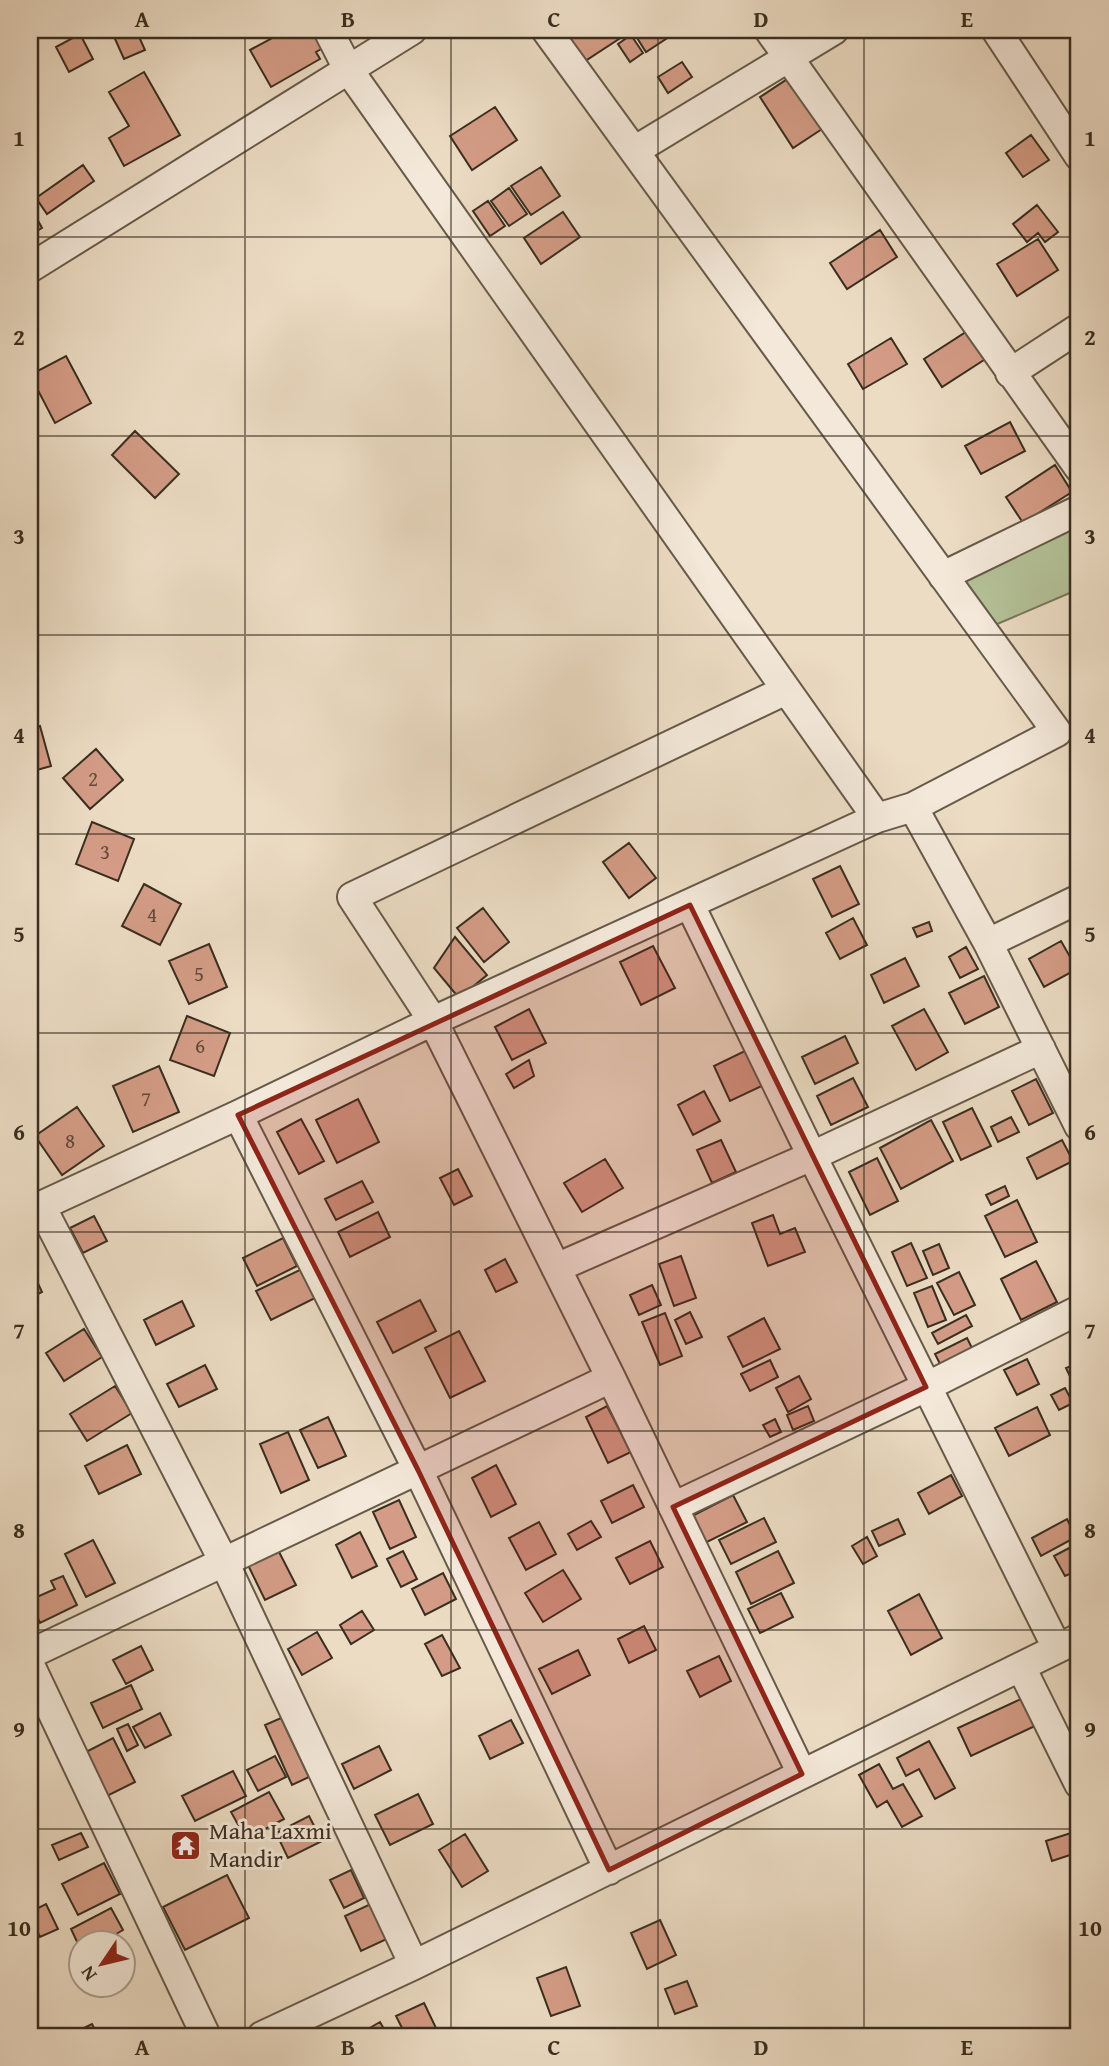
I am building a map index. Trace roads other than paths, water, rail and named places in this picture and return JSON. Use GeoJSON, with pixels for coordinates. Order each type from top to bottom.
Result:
{"type":"FeatureCollection","features":[{"type":"Feature","properties":{"kind":"street"},"geometry":{"type":"LineString","coordinates":[[328,30],[348,69],[877,818]]}},
{"type":"Feature","properties":{"kind":"street"},"geometry":{"type":"LineString","coordinates":[[30,268],[412,30]]}},
{"type":"Feature","properties":{"kind":"street"},"geometry":{"type":"LineString","coordinates":[[414,1965],[224,1562],[36,1209],[433,1021],[877,818],[914,807],[1068,727],[943,576],[547,30]]}},
{"type":"Feature","properties":{"kind":"street"},"geometry":{"type":"LineString","coordinates":[[769,30],[1079,468]]}},
{"type":"Feature","properties":{"kind":"street"},"geometry":{"type":"LineString","coordinates":[[634,151],[834,30]]}},
{"type":"Feature","properties":{"kind":"street"},"geometry":{"type":"LineString","coordinates":[[996,30],[1079,156]]}},
{"type":"Feature","properties":{"kind":"street"},"geometry":{"type":"LineString","coordinates":[[1010,373],[1079,328]]}},
{"type":"Feature","properties":{"kind":"street"},"geometry":{"type":"LineString","coordinates":[[943,576],[1079,510]]}},
{"type":"Feature","properties":{"kind":"street"},"geometry":{"type":"LineString","coordinates":[[786,690],[352,897],[433,1021],[611,1378],[803,1774]]}},
{"type":"Feature","properties":{"kind":"street"},"geometry":{"type":"LineString","coordinates":[[914,807],[988,943],[1079,1126]]}},
{"type":"Feature","properties":{"kind":"street"},"geometry":{"type":"LineString","coordinates":[[988,943],[1079,899]]}},
{"type":"Feature","properties":{"kind":"street"},"geometry":{"type":"LineString","coordinates":[[262,2036],[318,2024],[414,1965],[1068,1643],[926,1387],[690,905]]}},
{"type":"Feature","properties":{"kind":"street"},"geometry":{"type":"LineString","coordinates":[[556,1268],[811,1156],[1041,1049]]}},
{"type":"Feature","properties":{"kind":"street"},"geometry":{"type":"LineString","coordinates":[[238,1115],[418,1470],[609,1870]]}},
{"type":"Feature","properties":{"kind":"street"},"geometry":{"type":"LineString","coordinates":[[673,1507],[926,1387],[1079,1310]]}},
{"type":"Feature","properties":{"kind":"street"},"geometry":{"type":"LineString","coordinates":[[30,1654],[611,1378]]}},
{"type":"Feature","properties":{"kind":"street"},"geometry":{"type":"LineString","coordinates":[[30,1665],[206,2036]]}},
{"type":"Feature","properties":{"kind":"street"},"geometry":{"type":"LineString","coordinates":[[1021,1667],[1079,1784]]}},
{"type":"Feature","properties":{"kind":"place","name":"Maha Laxmi Mandir"},"geometry":{"type":"Point","coordinates":[186,1845]}}]}
